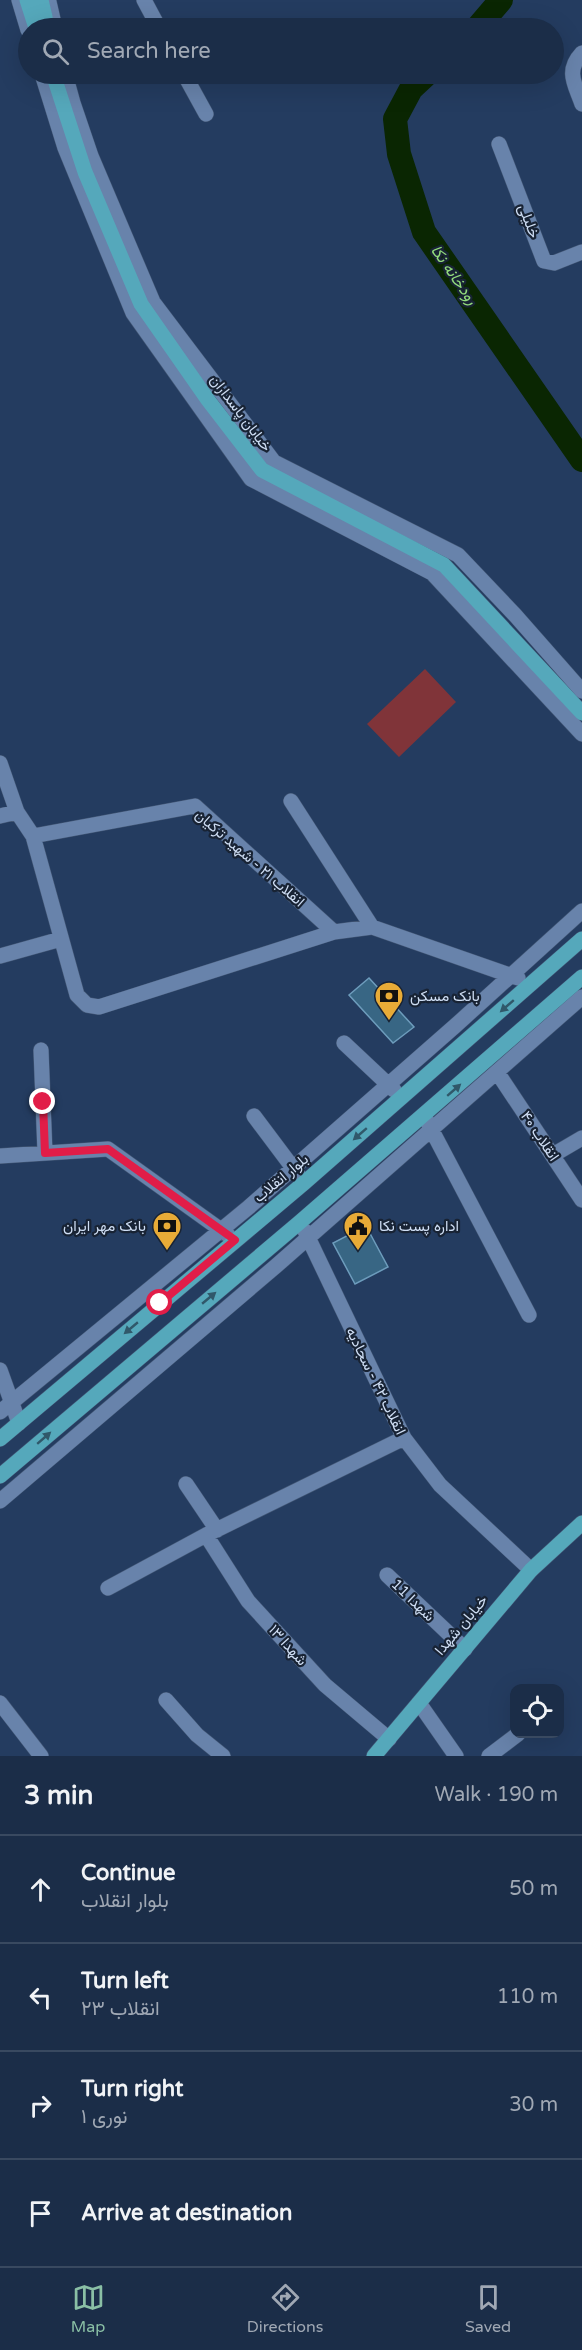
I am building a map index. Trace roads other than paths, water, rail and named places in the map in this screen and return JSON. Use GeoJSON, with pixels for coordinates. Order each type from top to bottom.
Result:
{"type":"FeatureCollection","features":[{"type":"Feature","properties":{"kind":"main road"},"geometry":{"type":"LineString","coordinates":[[39,18],[43,1]]}},
{"type":"Feature","properties":{"kind":"main road"},"geometry":{"type":"LineString","coordinates":[[43,1],[45,18]]}},
{"type":"Feature","properties":{"kind":"main road","name":"خیابان پاسداران"},"geometry":{"type":"LineString","coordinates":[[56,84],[85,172],[141,304],[208,400],[262,470],[444,565],[582,713]]}},
{"type":"Feature","properties":{"kind":"main road","name":"بلوار انقلاب"},"geometry":{"type":"LineString","coordinates":[[0,1439],[304,1183],[582,939]]}},
{"type":"Feature","properties":{"kind":"main road"},"geometry":{"type":"LineString","coordinates":[[0,1476],[300,1222],[428,1122],[582,977]]}},
{"type":"Feature","properties":{"kind":"main road"},"geometry":{"type":"LineString","coordinates":[[85,1367],[85,1375],[89,1382],[97,1386],[105,1386]]}},
{"type":"Feature","properties":{"kind":"main road","name":"خیابان شهدا"},"geometry":{"type":"LineString","coordinates":[[374,1756],[531,1570],[582,1523]]}},
{"type":"Feature","properties":{"kind":"street"},"geometry":{"type":"LineString","coordinates":[[19,0],[24,18]]}},
{"type":"Feature","properties":{"kind":"street"},"geometry":{"type":"LineString","coordinates":[[144,0],[154,18]]}},
{"type":"Feature","properties":{"kind":"street"},"geometry":{"type":"LineString","coordinates":[[43,1],[51,18]]}},
{"type":"Feature","properties":{"kind":"street"},"geometry":{"type":"LineString","coordinates":[[582,54],[575,61],[571,71],[582,104]]}},
{"type":"Feature","properties":{"kind":"street"},"geometry":{"type":"LineString","coordinates":[[45,84],[65,148],[133,313],[251,479],[432,573],[582,734]]}},
{"type":"Feature","properties":{"kind":"street"},"geometry":{"type":"LineString","coordinates":[[67,84],[91,156],[153,302],[274,462],[458,555],[582,691]]}},
{"type":"Feature","properties":{"kind":"street"},"geometry":{"type":"LineString","coordinates":[[190,84],[206,114]]}},
{"type":"Feature","properties":{"kind":"street","name":"خلیلی"},"geometry":{"type":"LineString","coordinates":[[499,144],[544,261],[554,263],[582,252]]}},
{"type":"Feature","properties":{"kind":"street"},"geometry":{"type":"LineString","coordinates":[[0,763],[17,812],[33,836],[77,995],[87,1005],[99,1006],[334,932],[372,927],[532,984]]}},
{"type":"Feature","properties":{"kind":"street"},"geometry":{"type":"LineString","coordinates":[[291,801],[372,927]]}},
{"type":"Feature","properties":{"kind":"street","name":"انقلاب ۲۱ - شهید ترکیان"},"geometry":{"type":"LineString","coordinates":[[33,836],[195,807],[334,932]]}},
{"type":"Feature","properties":{"kind":"street"},"geometry":{"type":"LineString","coordinates":[[0,816],[17,812]]}},
{"type":"Feature","properties":{"kind":"street"},"geometry":{"type":"LineString","coordinates":[[6,1407],[293,1168],[582,911]]}},
{"type":"Feature","properties":{"kind":"street"},"geometry":{"type":"LineString","coordinates":[[0,956],[61,939]]}},
{"type":"Feature","properties":{"kind":"street"},"geometry":{"type":"LineString","coordinates":[[0,1502],[308,1238],[428,1122],[497,1072],[582,997]]}},
{"type":"Feature","properties":{"kind":"street"},"geometry":{"type":"LineString","coordinates":[[344,1042],[402,1097]]}},
{"type":"Feature","properties":{"kind":"street"},"geometry":{"type":"LineString","coordinates":[[41,1050],[45,1153]]}},
{"type":"Feature","properties":{"kind":"street","name":"انقلاب ۴۰"},"geometry":{"type":"LineString","coordinates":[[497,1072],[582,1200]]}},
{"type":"Feature","properties":{"kind":"street"},"geometry":{"type":"LineString","coordinates":[[254,1116],[304,1183]]}},
{"type":"Feature","properties":{"kind":"street"},"geometry":{"type":"LineString","coordinates":[[428,1122],[529,1315]]}},
{"type":"Feature","properties":{"kind":"street"},"geometry":{"type":"LineString","coordinates":[[553,1155],[582,1138]]}},
{"type":"Feature","properties":{"kind":"street"},"geometry":{"type":"LineString","coordinates":[[0,1156],[108,1149],[235,1240]]}},
{"type":"Feature","properties":{"kind":"street","name":"انقلاب ۴۲ - سجادیه"},"geometry":{"type":"LineString","coordinates":[[300,1222],[404,1438],[440,1485],[531,1570]]}},
{"type":"Feature","properties":{"kind":"street"},"geometry":{"type":"LineString","coordinates":[[0,1370],[6,1407],[19,1423]]}},
{"type":"Feature","properties":{"kind":"street"},"geometry":{"type":"LineString","coordinates":[[108,1588],[211,1533],[404,1438]]}},
{"type":"Feature","properties":{"kind":"street","name":"شهدا ۱۳"},"geometry":{"type":"LineString","coordinates":[[186,1484],[248,1601],[325,1685],[389,1739]]}},
{"type":"Feature","properties":{"kind":"street","name":"شهدا 11"},"geometry":{"type":"LineString","coordinates":[[387,1575],[465,1649]]}},
{"type":"Feature","properties":{"kind":"street"},"geometry":{"type":"LineString","coordinates":[[166,1700],[197,1735],[224,1756]]}},
{"type":"Feature","properties":{"kind":"street"},"geometry":{"type":"LineString","coordinates":[[419,1703],[456,1756]]}},
{"type":"Feature","properties":{"kind":"street"},"geometry":{"type":"LineString","coordinates":[[0,1704],[40,1756]]}},
{"type":"Feature","properties":{"kind":"street"},"geometry":{"type":"LineString","coordinates":[[489,1756],[513,1738]]}},
{"type":"Feature","properties":{"kind":"waterway","name":"رودخانه نکا"},"geometry":{"type":"LineString","coordinates":[[486,18],[501,0]]}},
{"type":"Feature","properties":{"kind":"waterway","name":"رودخانه نکا"},"geometry":{"type":"LineString","coordinates":[[416,84],[411,89],[395,119],[399,154],[424,232],[582,460]]}},
{"type":"Feature","properties":{"kind":"place","name":"بانک مسکن"},"geometry":{"type":"Point","coordinates":[389,1022]}},
{"type":"Feature","properties":{"kind":"place","name":"بانک مهر ایران"},"geometry":{"type":"Point","coordinates":[167,1252]}},
{"type":"Feature","properties":{"kind":"place","name":"اداره پست نکا"},"geometry":{"type":"Point","coordinates":[358,1252]}}]}
